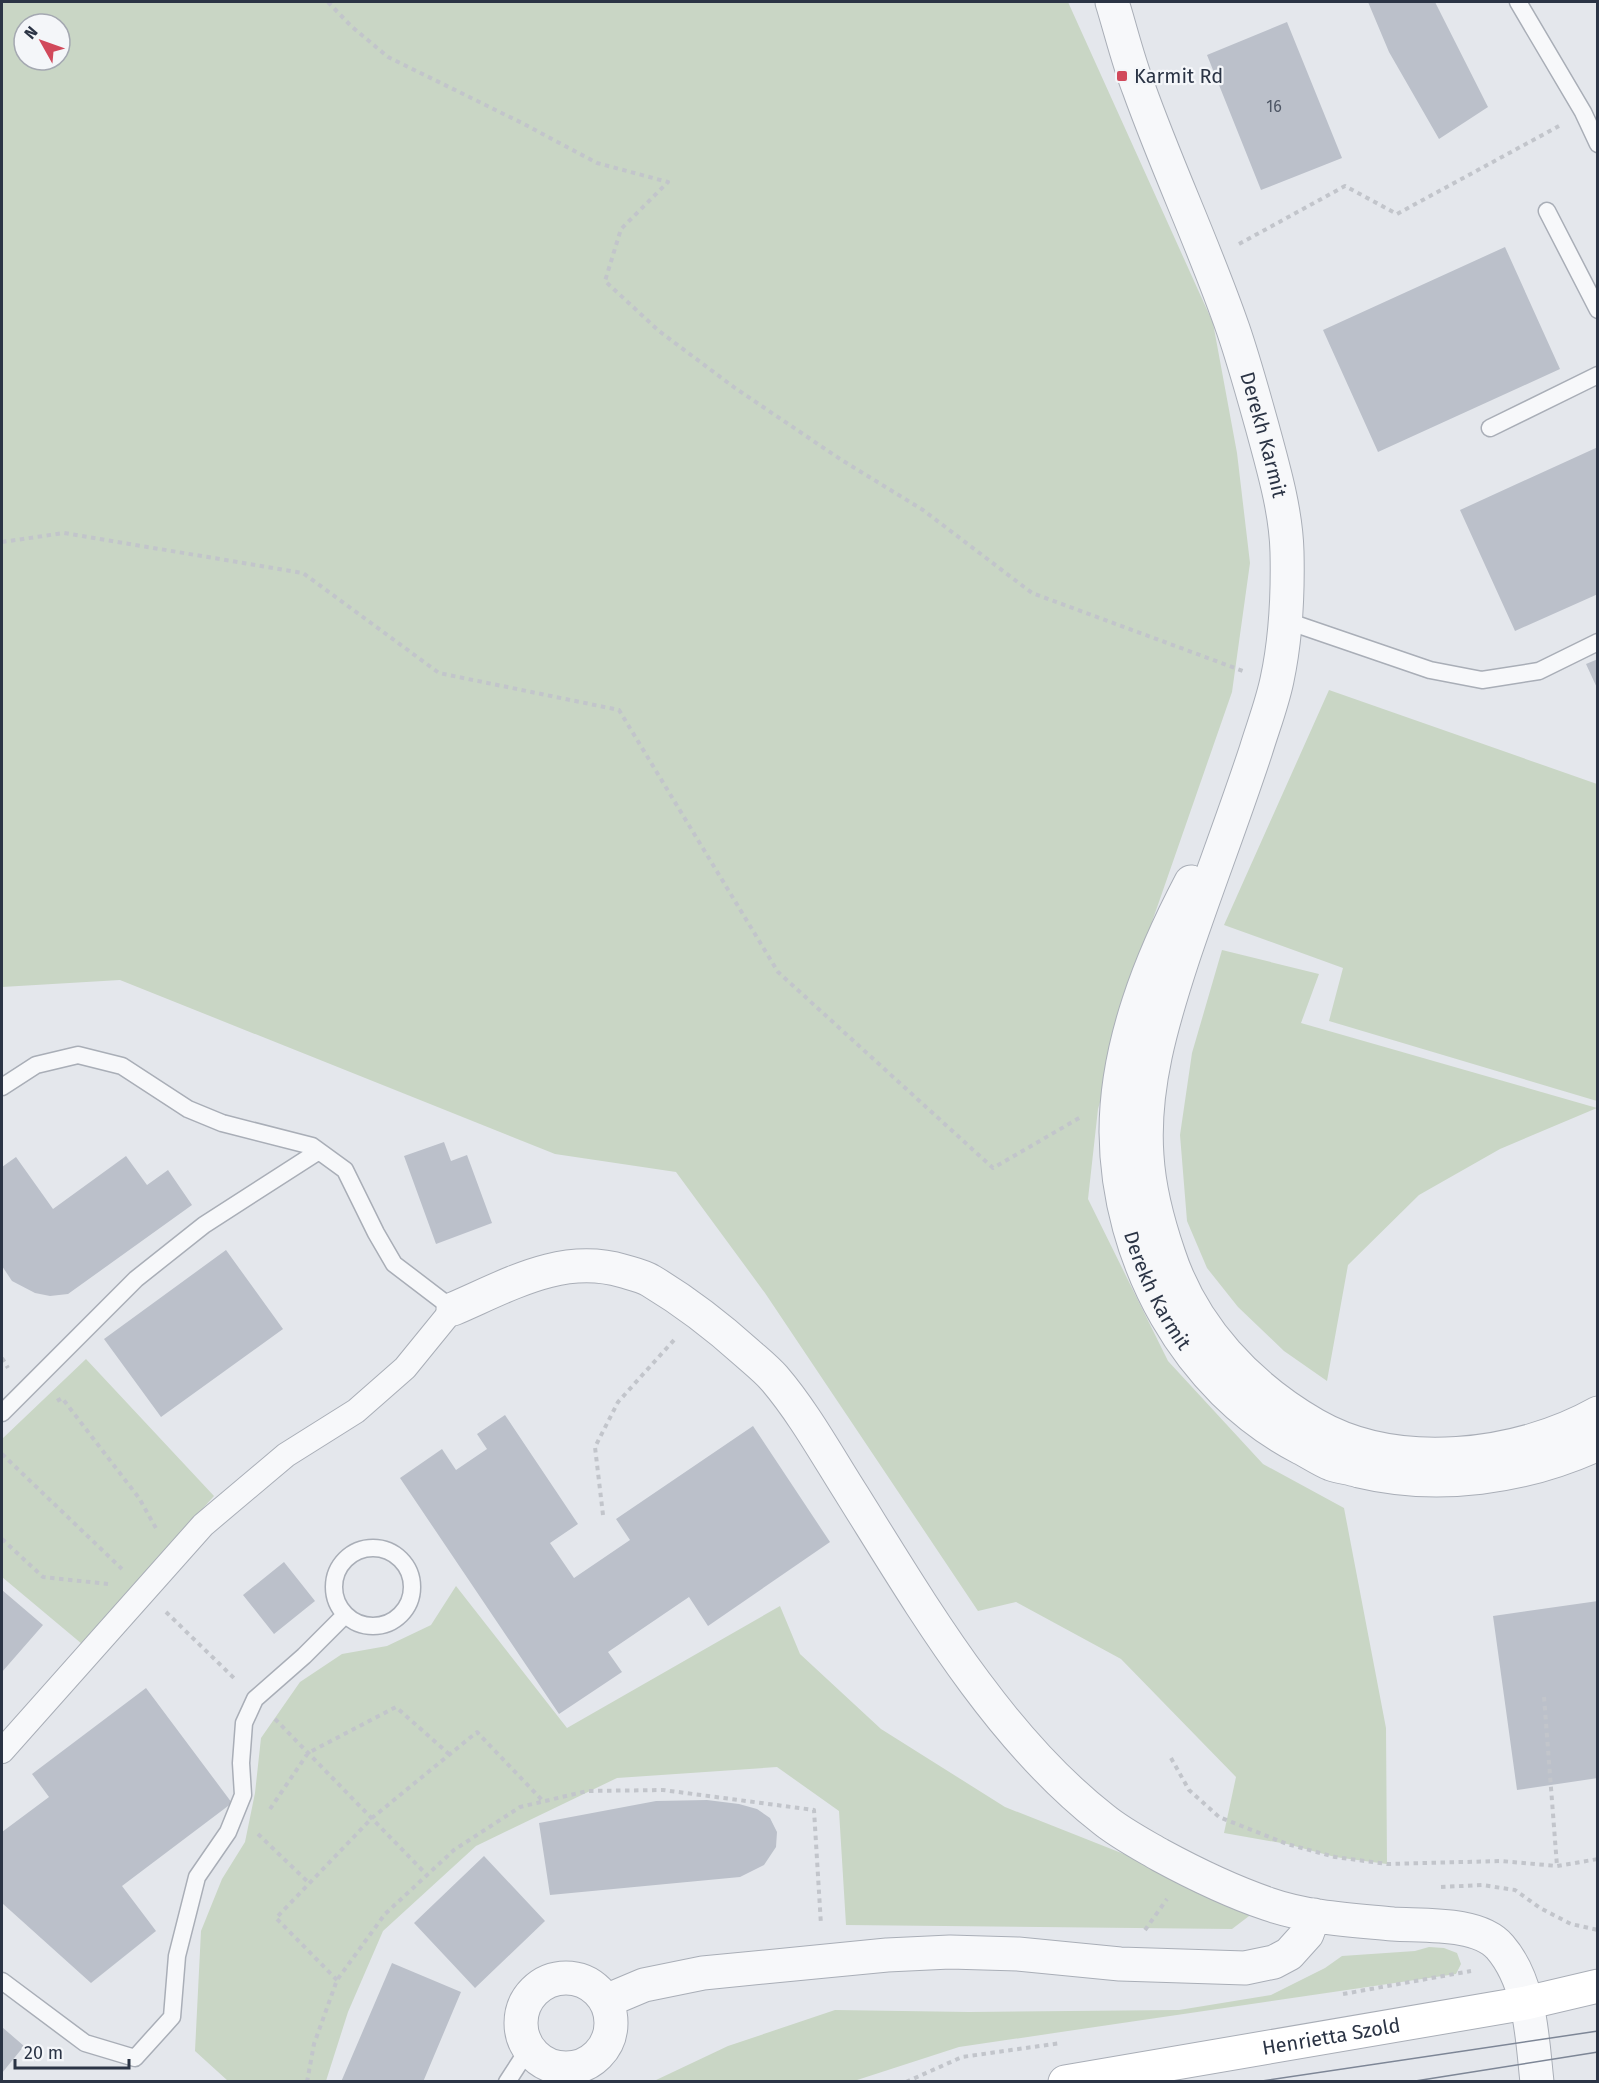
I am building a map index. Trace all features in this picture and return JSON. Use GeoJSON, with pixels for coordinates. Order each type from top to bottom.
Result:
{"type":"FeatureCollection","features":[{"type":"Feature","properties":{"kind":"main road","name":"Henrietta Szold"},"geometry":{"type":"LineString","coordinates":[[1065,2082],[1526,2003],[1598,1986]]}},
{"type":"Feature","properties":{"kind":"street","name":"Derekh Karmit"},"geometry":{"type":"LineString","coordinates":[[1095,2],[1137,85]]}},
{"type":"Feature","properties":{"kind":"street","name":"Derekh Karmit"},"geometry":{"type":"LineString","coordinates":[[1112,2],[1137,85],[1232,327],[1275,477],[1287,545],[1287,621],[1277,683],[1241,797],[1169,1001],[1154,1058],[1147,1106],[1147,1156],[1157,1214],[1175,1273],[1197,1315],[1218,1344],[1252,1381],[1278,1402],[1325,1430],[1359,1443],[1397,1452],[1485,1451],[1522,1444],[1555,1434],[1598,1413]]}},
{"type":"Feature","properties":{"kind":"street","name":"Derekh Karmit"},"geometry":{"type":"LineString","coordinates":[[1241,797],[1203,860],[1166,929],[1130,1035],[1118,1096],[1116,1133],[1121,1187],[1129,1229],[1146,1276],[1167,1317],[1198,1364],[1232,1402],[1278,1436],[1331,1464],[1386,1477],[1444,1480],[1486,1477],[1535,1468],[1598,1444]]}},
{"type":"Feature","properties":{"kind":"street"},"geometry":{"type":"LineString","coordinates":[[2,1751],[137,1584],[202,1525],[286,1455],[356,1411],[405,1368],[453,1309],[522,1280],[568,1265],[605,1266],[647,1279],[720,1328],[774,1377],[813,1432],[894,1562],[962,1664],[1007,1724],[1059,1782],[1112,1826],[1202,1878],[1271,1905],[1343,1920],[1468,1929],[1481,1933],[1500,1946],[1512,1964],[1526,2003],[1537,2082]]}},
{"type":"Feature","properties":{"kind":"street"},"geometry":{"type":"LineString","coordinates":[[606,2001],[644,1984],[703,1973],[887,1955],[1018,1954],[1120,1964],[1245,1968],[1274,1962],[1289,1954],[1307,1934],[1314,1915]]}},
{"type":"Feature","properties":{"kind":"street"},"geometry":{"type":"LineString","coordinates":[[567,1978],[583,1981],[596,1989],[606,2001],[611,2016],[610,2031],[604,2046],[594,2058],[585,2064],[570,2068],[554,2066],[540,2059],[529,2048],[522,2031],[522,2015],[527,2000],[537,1989],[552,1980],[567,1978]]}},
{"type":"Feature","properties":{"kind":"lane"},"geometry":{"type":"LineString","coordinates":[[1518,2],[1583,112],[1598,144]]}},
{"type":"Feature","properties":{"kind":"lane"},"geometry":{"type":"LineString","coordinates":[[1547,211],[1598,310]]}},
{"type":"Feature","properties":{"kind":"lane"},"geometry":{"type":"LineString","coordinates":[[1490,428],[1598,375]]}},
{"type":"Feature","properties":{"kind":"lane"},"geometry":{"type":"LineString","coordinates":[[1287,621],[1430,670],[1482,680],[1539,671],[1598,642]]}},
{"type":"Feature","properties":{"kind":"lane"},"geometry":{"type":"LineString","coordinates":[[2,1087],[36,1065],[78,1055],[122,1066],[188,1109],[213,1119],[312,1146],[345,1170],[394,1264],[453,1309]]}},
{"type":"Feature","properties":{"kind":"lane"},"geometry":{"type":"LineString","coordinates":[[2,1413],[136,1279],[204,1225],[319,1151]]}},
{"type":"Feature","properties":{"kind":"lane"},"geometry":{"type":"LineString","coordinates":[[371,1547],[390,1552],[405,1563],[412,1588],[403,1612],[393,1620],[381,1625],[368,1626],[355,1622],[345,1615],[337,1604],[333,1592],[334,1579],[339,1567],[347,1557],[358,1550],[371,1547]]}},
{"type":"Feature","properties":{"kind":"lane"},"geometry":{"type":"LineString","coordinates":[[2,1981],[85,2043],[135,2058],[172,2017],[177,1956],[196,1877],[228,1832],[243,1795],[241,1763],[244,1723],[255,1698],[304,1656],[345,1615]]}},
{"type":"Feature","properties":{"kind":"lane"},"geometry":{"type":"LineString","coordinates":[[507,2082],[529,2048]]}},
{"type":"Feature","properties":{"kind":"path"},"geometry":{"type":"LineString","coordinates":[[328,2],[351,26],[388,57],[597,163],[668,182],[621,229],[605,281],[659,331],[735,388],[840,459],[922,510],[1032,593],[1277,683]]}},
{"type":"Feature","properties":{"kind":"path"},"geometry":{"type":"LineString","coordinates":[[1206,262],[1345,186],[1397,214],[1583,112]]}},
{"type":"Feature","properties":{"kind":"path"},"geometry":{"type":"LineString","coordinates":[[2,543],[64,533],[303,573],[439,673],[619,710],[778,972],[993,1168],[1118,1096]]}},
{"type":"Feature","properties":{"kind":"path"},"geometry":{"type":"LineString","coordinates":[[603,1515],[595,1447],[618,1402],[662,1355],[697,1312]]}},
{"type":"Feature","properties":{"kind":"path"},"geometry":{"type":"LineString","coordinates":[[54,1404],[62,1398],[140,1498],[159,1533]]}},
{"type":"Feature","properties":{"kind":"path"},"geometry":{"type":"LineString","coordinates":[[2,1454],[255,1698],[427,1875]]}},
{"type":"Feature","properties":{"kind":"path"},"geometry":{"type":"LineString","coordinates":[[2,1539],[43,1577],[137,1584]]}},
{"type":"Feature","properties":{"kind":"path"},"geometry":{"type":"LineString","coordinates":[[1544,1696],[1557,1866]]}},
{"type":"Feature","properties":{"kind":"path"},"geometry":{"type":"LineString","coordinates":[[268,1812],[308,1753],[396,1707],[450,1755]]}},
{"type":"Feature","properties":{"kind":"path"},"geometry":{"type":"LineString","coordinates":[[337,1980],[276,1918],[372,1818],[477,1732],[543,1802]]}},
{"type":"Feature","properties":{"kind":"path"},"geometry":{"type":"LineString","coordinates":[[1171,1758],[1189,1790],[1219,1817],[1287,1844],[1335,1857],[1388,1864],[1501,1861],[1557,1866],[1598,1859]]}},
{"type":"Feature","properties":{"kind":"path"},"geometry":{"type":"LineString","coordinates":[[307,2082],[314,2044],[337,1980],[385,1914],[454,1850],[520,1807],[587,1791],[663,1790],[814,1810],[824,1961]]}},
{"type":"Feature","properties":{"kind":"path"},"geometry":{"type":"LineString","coordinates":[[255,1831],[309,1883]]}},
{"type":"Feature","properties":{"kind":"path"},"geometry":{"type":"LineString","coordinates":[[1120,1964],[1173,1892]]}},
{"type":"Feature","properties":{"kind":"green space"},"geometry":{"type":"Polygon","coordinates":[[[2,2],[1068,2],[1213,323],[1237,453],[1250,563],[1232,692],[1153,919],[1098,1109],[1088,1199],[1168,1361],[1263,1464],[1344,1508],[1386,1728],[1387,1864],[1335,1857],[1287,1844],[1224,1833],[1236,1777],[1121,1659],[1016,1602],[978,1611],[765,1293],[676,1172],[555,1154],[120,980],[2,987],[2,2]]]}},
{"type":"Feature","properties":{"kind":"green space"},"geometry":{"type":"Polygon","coordinates":[[[1329,690],[1597,784],[1597,1101],[1329,1021],[1343,968],[1224,925],[1329,690]]]}},
{"type":"Feature","properties":{"kind":"green space"},"geometry":{"type":"Polygon","coordinates":[[[1222,950],[1319,974],[1301,1023],[1597,1108],[1500,1149],[1419,1195],[1348,1265],[1327,1381],[1284,1351],[1238,1307],[1207,1268],[1187,1221],[1180,1135],[1192,1053],[1222,950]]]}},
{"type":"Feature","properties":{"kind":"green space"},"geometry":{"type":"Polygon","coordinates":[[[86,1359],[214,1496],[82,1644],[2,1577],[2,1439],[86,1359]]]}},
{"type":"Feature","properties":{"kind":"green space"},"geometry":{"type":"Polygon","coordinates":[[[456,1586],[567,1728],[780,1606],[800,1654],[881,1729],[1005,1807],[1187,1879],[1253,1913],[1232,1929],[846,1925],[839,1811],[777,1767],[617,1778],[476,1846],[383,1931],[348,2012],[326,2081],[228,2081],[195,2051],[201,1931],[222,1879],[245,1842],[255,1793],[261,1738],[300,1682],[342,1654],[387,1646],[431,1625],[456,1586]]]}},
{"type":"Feature","properties":{"kind":"green space"},"geometry":{"type":"Polygon","coordinates":[[[1429,1947],[1444,1948],[1457,1953],[1461,1964],[1456,1974],[959,2047],[854,2081],[654,2081],[728,2046],[835,2010],[969,2012],[1179,2010],[1271,1995],[1325,1968],[1342,1956],[1415,1951],[1429,1947]]]}},
{"type":"Feature","properties":{"kind":"building"},"geometry":{"type":"Polygon","coordinates":[[[1368,2],[1435,2],[1488,107],[1439,139],[1389,52],[1368,2]]]}},
{"type":"Feature","properties":{"kind":"building"},"geometry":{"type":"Polygon","coordinates":[[[1287,22],[1342,158],[1261,190],[1207,55],[1287,22]]]}},
{"type":"Feature","properties":{"kind":"building"},"geometry":{"type":"Polygon","coordinates":[[[1505,247],[1560,369],[1378,452],[1323,330],[1505,247]]]}},
{"type":"Feature","properties":{"kind":"building"},"geometry":{"type":"Polygon","coordinates":[[[1598,447],[1598,594],[1515,631],[1460,510],[1598,447]]]}},
{"type":"Feature","properties":{"kind":"building"},"geometry":{"type":"Polygon","coordinates":[[[1598,659],[1598,690],[1586,664],[1598,659]]]}},
{"type":"Feature","properties":{"kind":"building"},"geometry":{"type":"Polygon","coordinates":[[[444,1142],[451,1161],[467,1155],[492,1223],[436,1244],[404,1156],[444,1142]]]}},
{"type":"Feature","properties":{"kind":"building"},"geometry":{"type":"Polygon","coordinates":[[[126,1156],[147,1185],[168,1170],[192,1205],[68,1294],[50,1296],[35,1293],[12,1281],[2,1266],[2,1167],[16,1157],[53,1209],[126,1156]]]}},
{"type":"Feature","properties":{"kind":"building"},"geometry":{"type":"Polygon","coordinates":[[[226,1250],[283,1329],[161,1417],[104,1339],[226,1250]]]}},
{"type":"Feature","properties":{"kind":"building"},"geometry":{"type":"Polygon","coordinates":[[[505,1415],[578,1524],[550,1543],[574,1578],[630,1540],[616,1519],[753,1426],[830,1542],[708,1626],[689,1597],[608,1652],[622,1672],[559,1714],[400,1478],[442,1449],[456,1470],[487,1449],[477,1434],[505,1415]]]}},
{"type":"Feature","properties":{"kind":"building"},"geometry":{"type":"Polygon","coordinates":[[[284,1562],[315,1601],[274,1634],[243,1595],[284,1562]]]}},
{"type":"Feature","properties":{"kind":"building"},"geometry":{"type":"Polygon","coordinates":[[[2,1590],[43,1625],[2,1672],[2,1590]]]}},
{"type":"Feature","properties":{"kind":"building"},"geometry":{"type":"Polygon","coordinates":[[[1598,1601],[1598,1778],[1517,1790],[1493,1616],[1598,1601]]]}},
{"type":"Feature","properties":{"kind":"building"},"geometry":{"type":"Polygon","coordinates":[[[146,1688],[232,1803],[122,1886],[156,1931],[91,1983],[2,1903],[2,1832],[49,1797],[32,1774],[146,1688]]]}},
{"type":"Feature","properties":{"kind":"building"},"geometry":{"type":"Polygon","coordinates":[[[707,1800],[757,1809],[770,1818],[777,1832],[776,1847],[764,1865],[740,1877],[550,1895],[539,1823],[656,1801],[707,1800]]]}},
{"type":"Feature","properties":{"kind":"building"},"geometry":{"type":"Polygon","coordinates":[[[484,1856],[545,1921],[475,1988],[414,1923],[484,1856]]]}},
{"type":"Feature","properties":{"kind":"building"},"geometry":{"type":"Polygon","coordinates":[[[392,1963],[461,1992],[423,2082],[341,2082],[392,1963]]]}},
{"type":"Feature","properties":{"kind":"building"},"geometry":{"type":"Polygon","coordinates":[[[2,2027],[24,2046],[2,2073],[2,2027]]]}},
{"type":"Feature","properties":{"kind":"tram line"},"geometry":{"type":"LineString","coordinates":[[1255,2082],[1598,2031]]}},
{"type":"Feature","properties":{"kind":"tram line"},"geometry":{"type":"LineString","coordinates":[[1409,2082],[1598,2052]]}},
{"type":"Feature","properties":{"kind":"place","name":"Karmit Rd"},"geometry":{"type":"Point","coordinates":[1122,76]}}]}
